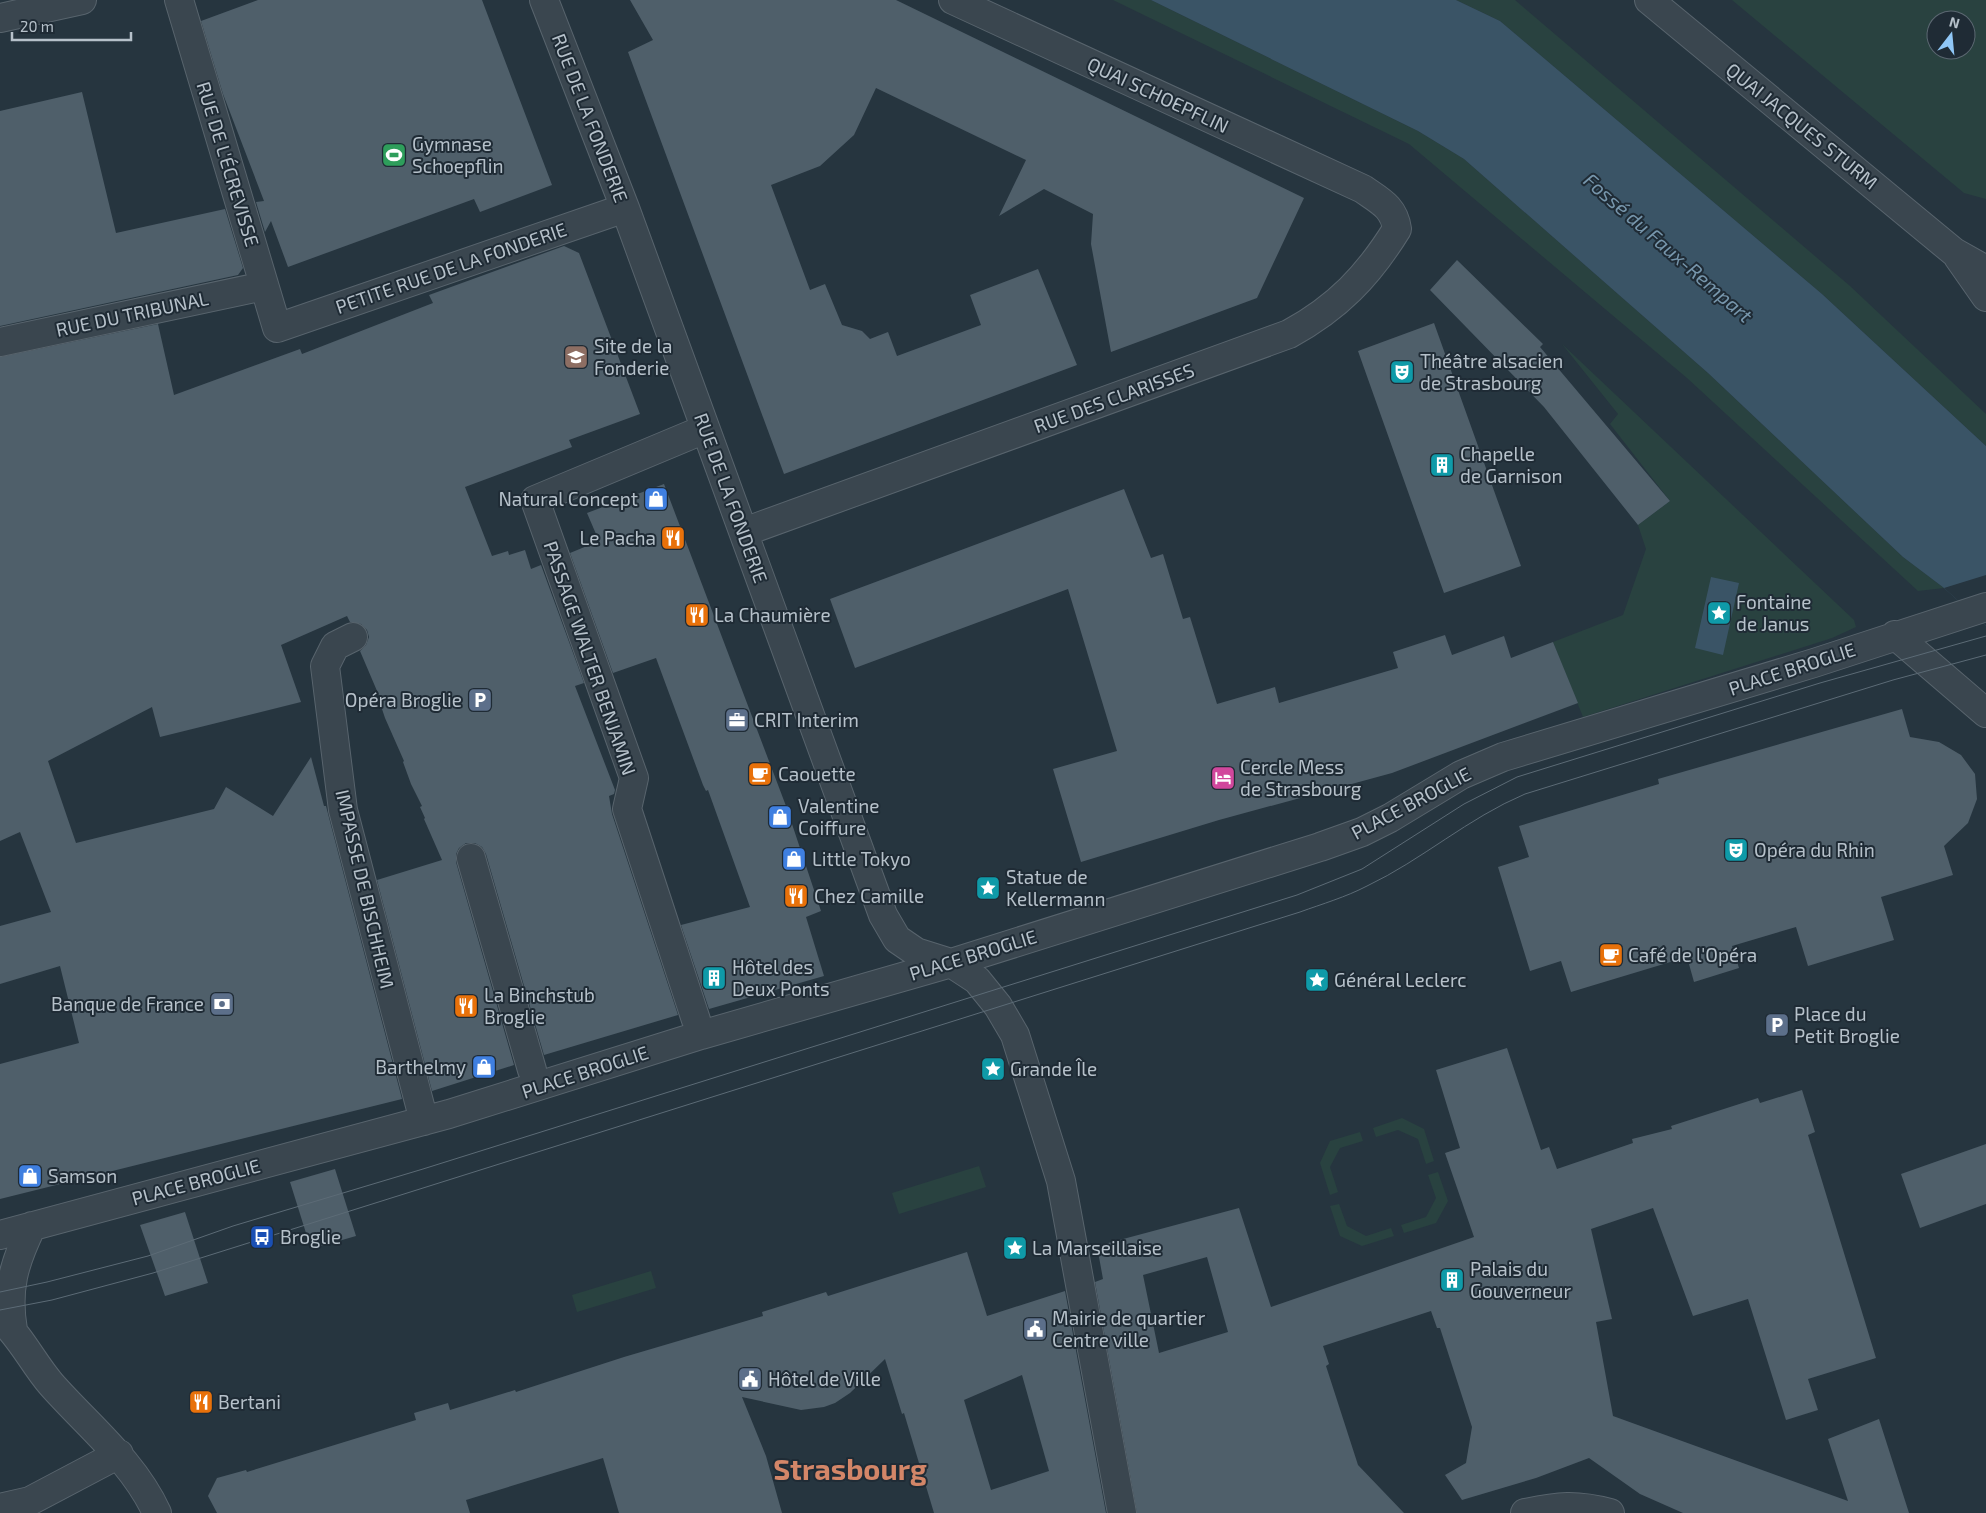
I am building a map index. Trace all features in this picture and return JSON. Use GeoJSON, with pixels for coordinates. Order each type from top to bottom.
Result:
{"type":"FeatureCollection","features":[{"type":"Feature","properties":{"kind":"street"},"geometry":{"type":"LineString","coordinates":[[0,18],[82,0]]}},
{"type":"Feature","properties":{"kind":"street","name":"RUE DE L'ÉCREVISSE"},"geometry":{"type":"LineString","coordinates":[[179,0],[277,328]]}},
{"type":"Feature","properties":{"kind":"street","name":"RUE DE LA FONDERIE"},"geometry":{"type":"LineString","coordinates":[[544,0],[625,208],[883,915],[897,939],[916,952],[951,963],[971,975],[986,991],[1015,1035],[1061,1181],[1122,1513]]}},
{"type":"Feature","properties":{"kind":"street","name":"QUAI SCHOEPFLIN"},"geometry":{"type":"LineString","coordinates":[[953,0],[1363,189]]}},
{"type":"Feature","properties":{"kind":"street","name":"QUAI JACQUES STURM"},"geometry":{"type":"LineString","coordinates":[[1649,0],[1954,252],[1986,270]]}},
{"type":"Feature","properties":{"kind":"street","name":"RUE DES CLARISSES"},"geometry":{"type":"LineString","coordinates":[[744,532],[1289,334],[1311,323],[1331,309],[1366,272],[1397,229],[1395,217],[1387,206],[1363,189]]}},
{"type":"Feature","properties":{"kind":"street","name":"PETITE RUE DE LA FONDERIE"},"geometry":{"type":"LineString","coordinates":[[277,328],[625,208]]}},
{"type":"Feature","properties":{"kind":"street","name":"QUAI JACQUES STURM"},"geometry":{"type":"LineString","coordinates":[[1954,252],[1986,297]]}},
{"type":"Feature","properties":{"kind":"street","name":"RUE DU TRIBUNAL"},"geometry":{"type":"LineString","coordinates":[[0,342],[264,286]]}},
{"type":"Feature","properties":{"kind":"street","name":"PASSAGE WALTER BENJAMIN"},"geometry":{"type":"LineString","coordinates":[[696,1020],[627,809],[634,778],[535,500],[705,428]]}},
{"type":"Feature","properties":{"kind":"street"},"geometry":{"type":"LineString","coordinates":[[1896,635],[1986,608]]}},
{"type":"Feature","properties":{"kind":"street"},"geometry":{"type":"LineString","coordinates":[[1896,635],[1986,713]]}},
{"type":"Feature","properties":{"kind":"street","name":"PLACE BROGLIE"},"geometry":{"type":"LineString","coordinates":[[0,1235],[424,1121],[701,1035],[951,963],[1320,847],[1362,832],[1390,818],[1461,775],[1503,757],[1814,663],[1896,635]]}},
{"type":"Feature","properties":{"kind":"street","name":"IMPASSE DE BISCHHEIM"},"geometry":{"type":"LineString","coordinates":[[353,637],[335,646],[325,666],[343,810],[424,1121]]}},
{"type":"Feature","properties":{"kind":"street"},"geometry":{"type":"LineString","coordinates":[[471,858],[532,1070]]}},
{"type":"Feature","properties":{"kind":"street"},"geometry":{"type":"LineString","coordinates":[[32,1226],[13,1272],[7,1324],[50,1383],[119,1454],[157,1513]]}},
{"type":"Feature","properties":{"kind":"street"},"geometry":{"type":"LineString","coordinates":[[0,1508],[30,1501],[119,1454]]}},
{"type":"Feature","properties":{"kind":"street"},"geometry":{"type":"LineString","coordinates":[[1525,1513],[1559,1506],[1593,1508],[1610,1513]]}},
{"type":"Feature","properties":{"kind":"green space"},"geometry":{"type":"Polygon","coordinates":[[[1113,0],[1151,0],[1418,131],[1464,159],[1708,373],[1903,557],[1944,588],[1918,591],[1687,378],[1409,144],[1113,0]]]}},
{"type":"Feature","properties":{"kind":"green space"},"geometry":{"type":"Polygon","coordinates":[[[1456,0],[1515,0],[1850,286],[1986,414],[1986,446],[1822,294],[1500,21],[1456,0]]]}},
{"type":"Feature","properties":{"kind":"green space"},"geometry":{"type":"Polygon","coordinates":[[[1732,0],[1986,0],[1986,199],[1964,193],[1732,0]]]}},
{"type":"Feature","properties":{"kind":"green space"},"geometry":{"type":"Polygon","coordinates":[[[1562,344],[1854,620],[1856,627],[1832,638],[1583,717],[1553,642],[1623,615],[1646,549],[1638,525],[1670,501],[1610,424],[1618,414],[1562,344]]]}},
{"type":"Feature","properties":{"kind":"green space"},"geometry":{"type":"Polygon","coordinates":[[[1402,1118],[1424,1129],[1434,1161],[1426,1164],[1418,1139],[1398,1130],[1376,1137],[1373,1128],[1402,1118]]]}},
{"type":"Feature","properties":{"kind":"green space"},"geometry":{"type":"Polygon","coordinates":[[[1360,1132],[1363,1141],[1340,1148],[1330,1167],[1338,1192],[1330,1195],[1320,1163],[1330,1141],[1360,1132]]]}},
{"type":"Feature","properties":{"kind":"green space"},"geometry":{"type":"Polygon","coordinates":[[[979,1166],[986,1187],[899,1214],[892,1193],[979,1166]]]}},
{"type":"Feature","properties":{"kind":"green space"},"geometry":{"type":"Polygon","coordinates":[[[1438,1172],[1448,1201],[1436,1223],[1404,1233],[1401,1225],[1426,1217],[1436,1198],[1428,1175],[1438,1172]]]}},
{"type":"Feature","properties":{"kind":"green space"},"geometry":{"type":"Polygon","coordinates":[[[1339,1204],[1347,1226],[1366,1236],[1391,1228],[1394,1236],[1362,1246],[1340,1236],[1330,1206],[1339,1204]]]}},
{"type":"Feature","properties":{"kind":"green space"},"geometry":{"type":"Polygon","coordinates":[[[651,1271],[656,1288],[577,1312],[572,1295],[651,1271]]]}},
{"type":"Feature","properties":{"kind":"water","name":"Fossé du Faux-Rempart"},"geometry":{"type":"Polygon","coordinates":[[[1151,0],[1456,0],[1500,21],[1822,294],[1986,446],[1986,626],[1944,588],[1903,557],[1708,373],[1464,159],[1418,131],[1151,0]]]}},
{"type":"Feature","properties":{"kind":"water"},"geometry":{"type":"Polygon","coordinates":[[[1711,577],[1739,583],[1723,655],[1695,648],[1711,577]]]}},
{"type":"Feature","properties":{"kind":"pier"},"geometry":{"type":"Polygon","coordinates":[[[1986,575],[1986,626],[1944,588],[1986,575]]]}},
{"type":"Feature","properties":{"kind":"building","name":"Gymnase Schoepflin"},"geometry":{"type":"Polygon","coordinates":[[[258,0],[482,0],[552,185],[480,212],[474,199],[288,267],[271,221],[265,232],[256,202],[264,201],[223,94],[201,21],[258,0]]]}},
{"type":"Feature","properties":{"kind":"building"},"geometry":{"type":"Polygon","coordinates":[[[630,0],[896,0],[1304,198],[1257,298],[1111,352],[1091,244],[1093,214],[1044,189],[999,216],[1026,160],[876,88],[854,135],[820,166],[771,185],[810,290],[825,284],[842,325],[862,331],[870,339],[888,332],[897,356],[981,325],[970,295],[1038,269],[1077,365],[784,474],[628,52],[653,40],[630,0]]]}},
{"type":"Feature","properties":{"kind":"building"},"geometry":{"type":"Polygon","coordinates":[[[82,92],[116,233],[225,209],[243,268],[238,275],[0,326],[0,111],[82,92]]]}},
{"type":"Feature","properties":{"kind":"building"},"geometry":{"type":"Polygon","coordinates":[[[564,246],[579,253],[640,414],[569,440],[572,447],[465,487],[492,556],[508,551],[509,555],[525,550],[531,569],[541,565],[584,683],[575,686],[615,790],[614,794],[609,796],[612,814],[678,1015],[544,1055],[486,854],[482,847],[475,843],[466,843],[459,848],[456,854],[456,862],[514,1065],[432,1091],[377,880],[442,860],[424,819],[420,807],[422,806],[411,784],[404,761],[385,718],[381,706],[383,705],[360,651],[366,645],[369,637],[367,630],[361,624],[350,622],[347,616],[281,645],[301,702],[160,737],[152,707],[48,761],[76,843],[214,809],[226,787],[273,816],[311,757],[324,806],[326,806],[402,1099],[0,1199],[0,1064],[79,1043],[60,966],[0,984],[0,926],[51,912],[20,832],[0,841],[0,357],[158,324],[174,395],[300,349],[302,354],[433,303],[429,295],[564,246]]]}},
{"type":"Feature","properties":{"kind":"building"},"geometry":{"type":"Polygon","coordinates":[[[1457,260],[1543,344],[1540,347],[1670,501],[1638,525],[1544,407],[1430,290],[1457,260]]]}},
{"type":"Feature","properties":{"kind":"building","name":"Chapelle de Garnison"},"geometry":{"type":"Polygon","coordinates":[[[1434,323],[1521,566],[1444,593],[1358,351],[1434,323]]]}},
{"type":"Feature","properties":{"kind":"building"},"geometry":{"type":"Polygon","coordinates":[[[664,484],[786,806],[821,911],[806,917],[824,976],[709,1009],[681,925],[750,907],[708,790],[706,791],[703,785],[656,658],[613,673],[570,553],[599,541],[587,513],[664,484]]]}},
{"type":"Feature","properties":{"kind":"building"},"geometry":{"type":"Polygon","coordinates":[[[1124,489],[1151,558],[1163,554],[1183,619],[1190,617],[1217,704],[1275,687],[1279,703],[1398,668],[1393,652],[1445,635],[1452,655],[1504,636],[1511,658],[1553,642],[1578,703],[1392,773],[1219,820],[1081,862],[1053,769],[1117,751],[1068,589],[855,668],[830,599],[1124,489]]]}},
{"type":"Feature","properties":{"kind":"building","name":"Opéra du Rhin"},"geometry":{"type":"Polygon","coordinates":[[[1902,709],[1910,737],[1939,742],[1961,755],[1975,774],[1977,799],[1968,823],[1944,846],[1953,875],[1881,897],[1894,940],[1808,966],[1796,927],[1732,946],[1739,968],[1694,982],[1687,957],[1571,992],[1561,961],[1530,971],[1498,867],[1529,857],[1519,826],[1659,784],[1658,779],[1902,709]]]}},
{"type":"Feature","properties":{"kind":"building"},"geometry":{"type":"Polygon","coordinates":[[[1507,1048],[1541,1150],[1549,1147],[1557,1169],[1633,1143],[1632,1139],[1672,1129],[1671,1126],[1758,1098],[1760,1103],[1802,1090],[1815,1132],[1808,1135],[1876,1358],[1808,1379],[1818,1410],[1786,1420],[1748,1299],[1693,1316],[1653,1208],[1591,1229],[1612,1319],[1596,1322],[1613,1416],[1848,1501],[1828,1439],[1879,1419],[1909,1513],[1683,1513],[1640,1494],[1589,1458],[1536,1478],[1462,1500],[1445,1475],[1466,1463],[1472,1427],[1440,1328],[1437,1328],[1431,1311],[1323,1346],[1329,1364],[1326,1366],[1358,1465],[1404,1513],[1137,1513],[1095,1282],[1103,1279],[1097,1246],[1239,1208],[1271,1307],[1474,1237],[1445,1153],[1460,1148],[1436,1070],[1507,1048]],[[1207,1257],[1143,1275],[1159,1353],[1228,1332],[1207,1257]]]}},
{"type":"Feature","properties":{"kind":"building"},"geometry":{"type":"Polygon","coordinates":[[[1986,1144],[1986,1204],[1920,1228],[1901,1174],[1986,1144]]]}},
{"type":"Feature","properties":{"kind":"building"},"geometry":{"type":"Polygon","coordinates":[[[335,1169],[356,1236],[311,1249],[290,1182],[335,1169]]]}},
{"type":"Feature","properties":{"kind":"building"},"geometry":{"type":"Polygon","coordinates":[[[185,1212],[208,1283],[165,1296],[140,1225],[185,1212]]]}},
{"type":"Feature","properties":{"kind":"building"},"geometry":{"type":"Polygon","coordinates":[[[967,1252],[987,1316],[1065,1291],[1106,1513],[934,1513],[904,1413],[902,1414],[885,1359],[850,1393],[835,1403],[824,1407],[801,1410],[742,1397],[766,1456],[782,1513],[619,1513],[603,1458],[466,1500],[470,1513],[217,1513],[208,1496],[217,1478],[246,1470],[247,1472],[416,1420],[414,1413],[448,1403],[450,1410],[515,1390],[516,1392],[624,1357],[763,1316],[762,1312],[826,1292],[828,1296],[967,1252]],[[1022,1375],[964,1400],[991,1490],[1049,1471],[1022,1375]]]}},
{"type":"Feature","properties":{"kind":"tram line"},"geometry":{"type":"LineString","coordinates":[[0,1292],[148,1256],[233,1226],[423,1169],[1297,895],[1362,869],[1464,804],[1517,777],[1820,683],[1986,636]]}},
{"type":"Feature","properties":{"kind":"tram line"},"geometry":{"type":"LineString","coordinates":[[0,1310],[52,1300],[153,1273],[1300,912],[1351,894],[1387,876],[1484,815],[1525,794],[1893,680],[1986,655]]}},
{"type":"Feature","properties":{"kind":"place","name":"Gymnase Schoepflin"},"geometry":{"type":"Point","coordinates":[394,155]}},
{"type":"Feature","properties":{"kind":"place","name":"Site de la Fonderie"},"geometry":{"type":"Point","coordinates":[576,357]}},
{"type":"Feature","properties":{"kind":"place","name":"Théâtre alsacien de Strasbourg"},"geometry":{"type":"Point","coordinates":[1402,372]}},
{"type":"Feature","properties":{"kind":"place","name":"Chapelle de Garnison"},"geometry":{"type":"Point","coordinates":[1442,465]}},
{"type":"Feature","properties":{"kind":"place","name":"Natural Concept"},"geometry":{"type":"Point","coordinates":[656,499]}},
{"type":"Feature","properties":{"kind":"place","name":"Le Pacha"},"geometry":{"type":"Point","coordinates":[673,538]}},
{"type":"Feature","properties":{"kind":"place","name":"Fontaine de Janus"},"geometry":{"type":"Point","coordinates":[1719,613]}},
{"type":"Feature","properties":{"kind":"place","name":"La Chaumière"},"geometry":{"type":"Point","coordinates":[697,615]}},
{"type":"Feature","properties":{"kind":"place","name":"Opéra Broglie"},"geometry":{"type":"Point","coordinates":[480,700]}},
{"type":"Feature","properties":{"kind":"place","name":"CRIT Interim"},"geometry":{"type":"Point","coordinates":[737,720]}},
{"type":"Feature","properties":{"kind":"place","name":"Caouette"},"geometry":{"type":"Point","coordinates":[760,774]}},
{"type":"Feature","properties":{"kind":"place","name":"Cercle Mess de Strasbourg"},"geometry":{"type":"Point","coordinates":[1223,778]}},
{"type":"Feature","properties":{"kind":"place","name":"Valentine Coiffure"},"geometry":{"type":"Point","coordinates":[780,817]}},
{"type":"Feature","properties":{"kind":"place","name":"Opéra du Rhin"},"geometry":{"type":"Point","coordinates":[1736,850]}},
{"type":"Feature","properties":{"kind":"place","name":"Little Tokyo"},"geometry":{"type":"Point","coordinates":[794,859]}},
{"type":"Feature","properties":{"kind":"place","name":"Statue de Kellermann"},"geometry":{"type":"Point","coordinates":[988,888]}},
{"type":"Feature","properties":{"kind":"place","name":"Chez Camille"},"geometry":{"type":"Point","coordinates":[796,896]}},
{"type":"Feature","properties":{"kind":"place","name":"Café de l'Opéra"},"geometry":{"type":"Point","coordinates":[1611,955]}},
{"type":"Feature","properties":{"kind":"place","name":"Hôtel des Deux Ponts"},"geometry":{"type":"Point","coordinates":[714,978]}},
{"type":"Feature","properties":{"kind":"place","name":"Général Leclerc"},"geometry":{"type":"Point","coordinates":[1317,980]}},
{"type":"Feature","properties":{"kind":"place","name":"Banque de France"},"geometry":{"type":"Point","coordinates":[222,1004]}},
{"type":"Feature","properties":{"kind":"place","name":"La Binchstub Broglie"},"geometry":{"type":"Point","coordinates":[466,1006]}},
{"type":"Feature","properties":{"kind":"place","name":"Place du Petit Broglie"},"geometry":{"type":"Point","coordinates":[1777,1025]}},
{"type":"Feature","properties":{"kind":"place","name":"Barthelmy"},"geometry":{"type":"Point","coordinates":[484,1067]}},
{"type":"Feature","properties":{"kind":"place","name":"Grande Île"},"geometry":{"type":"Point","coordinates":[993,1069]}},
{"type":"Feature","properties":{"kind":"place","name":"Samson"},"geometry":{"type":"Point","coordinates":[30,1176]}},
{"type":"Feature","properties":{"kind":"place","name":"Broglie"},"geometry":{"type":"Point","coordinates":[262,1237]}},
{"type":"Feature","properties":{"kind":"place","name":"La Marseillaise"},"geometry":{"type":"Point","coordinates":[1015,1248]}},
{"type":"Feature","properties":{"kind":"place","name":"Palais du Gouverneur"},"geometry":{"type":"Point","coordinates":[1452,1280]}},
{"type":"Feature","properties":{"kind":"place","name":"Mairie de quartier Centre ville"},"geometry":{"type":"Point","coordinates":[1035,1329]}},
{"type":"Feature","properties":{"kind":"place","name":"Hôtel de Ville"},"geometry":{"type":"Point","coordinates":[750,1379]}},
{"type":"Feature","properties":{"kind":"place","name":"Bertani"},"geometry":{"type":"Point","coordinates":[201,1402]}},
{"type":"Feature","properties":{"kind":"district","name":"Strasbourg"},"geometry":{"type":"Point","coordinates":[850,1470]}}]}
